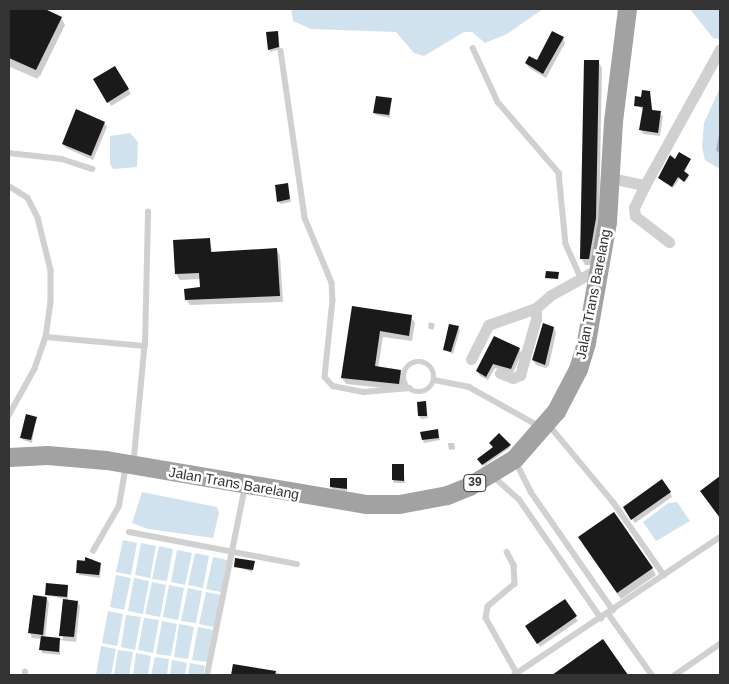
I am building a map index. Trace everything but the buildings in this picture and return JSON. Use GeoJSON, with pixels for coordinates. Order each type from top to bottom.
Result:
{"type":"FeatureCollection","features":[{"type":"Feature","properties":{"kind":"highway","name":"Jalan Trans Barelang"},"geometry":{"type":"LineString","coordinates":[[9,457],[64,456],[130,464],[334,500],[399,504],[447,495],[491,474],[514,458],[545,426],[578,369],[600,268],[611,178],[613,121],[627,9]]}},
{"type":"Feature","properties":{"kind":"street"},"geometry":{"type":"LineString","coordinates":[[669,242],[635,216],[635,206],[720,50]]}},
{"type":"Feature","properties":{"kind":"street"},"geometry":{"type":"LineString","coordinates":[[611,178],[645,185]]}},
{"type":"Feature","properties":{"kind":"street"},"geometry":{"type":"LineString","coordinates":[[472,359],[488,325],[536,308],[581,278],[600,268]]}},
{"type":"Feature","properties":{"kind":"street"},"geometry":{"type":"LineString","coordinates":[[500,373],[514,378],[520,375],[536,319],[536,308]]}},
{"type":"Feature","properties":{"kind":"lane"},"geometry":{"type":"LineString","coordinates":[[473,48],[498,102],[558,173],[566,244],[581,278]]}},
{"type":"Feature","properties":{"kind":"lane"},"geometry":{"type":"LineString","coordinates":[[280,51],[305,218],[332,284],[333,300],[326,378],[333,386],[364,392],[410,388],[424,391],[434,380]]}},
{"type":"Feature","properties":{"kind":"lane"},"geometry":{"type":"LineString","coordinates":[[9,63],[36,75]]}},
{"type":"Feature","properties":{"kind":"lane"},"geometry":{"type":"LineString","coordinates":[[9,153],[69,160],[92,169]]}},
{"type":"Feature","properties":{"kind":"lane"},"geometry":{"type":"LineString","coordinates":[[9,186],[28,198],[38,218],[51,270],[51,302],[46,337],[35,369],[9,416]]}},
{"type":"Feature","properties":{"kind":"lane"},"geometry":{"type":"LineString","coordinates":[[93,551],[119,506],[130,464],[145,346],[148,212]]}},
{"type":"Feature","properties":{"kind":"lane"},"geometry":{"type":"LineString","coordinates":[[46,337],[145,346]]}},
{"type":"Feature","properties":{"kind":"lane"},"geometry":{"type":"LineString","coordinates":[[410,388],[404,374],[412,363],[422,361],[430,366],[434,380]]}},
{"type":"Feature","properties":{"kind":"lane"},"geometry":{"type":"LineString","coordinates":[[434,380],[469,388],[545,426],[614,502],[664,575]]}},
{"type":"Feature","properties":{"kind":"lane"},"geometry":{"type":"LineString","coordinates":[[514,458],[531,492],[652,675]]}},
{"type":"Feature","properties":{"kind":"lane"},"geometry":{"type":"LineString","coordinates":[[491,474],[519,499],[600,618]]}},
{"type":"Feature","properties":{"kind":"lane"},"geometry":{"type":"LineString","coordinates":[[208,675],[245,485]]}},
{"type":"Feature","properties":{"kind":"lane"},"geometry":{"type":"LineString","coordinates":[[519,499],[531,492]]}},
{"type":"Feature","properties":{"kind":"lane"},"geometry":{"type":"LineString","coordinates":[[129,532],[297,564]]}},
{"type":"Feature","properties":{"kind":"lane"},"geometry":{"type":"LineString","coordinates":[[507,552],[514,565],[515,584],[488,607],[486,618],[515,674],[720,537]]}},
{"type":"Feature","properties":{"kind":"lane"},"geometry":{"type":"LineString","coordinates":[[674,675],[720,644]]}},
{"type":"Feature","properties":{"kind":"water"},"geometry":{"type":"Polygon","coordinates":[[[291,9],[543,9],[507,34],[485,43],[472,32],[464,32],[424,56],[414,53],[396,32],[311,29],[293,21],[291,9]]]}},
{"type":"Feature","properties":{"kind":"water"},"geometry":{"type":"Polygon","coordinates":[[[690,9],[720,9],[720,39],[713,38],[690,9]]]}},
{"type":"Feature","properties":{"kind":"water"},"geometry":{"type":"Polygon","coordinates":[[[720,88],[720,169],[705,160],[702,147],[704,123],[720,88]]]}},
{"type":"Feature","properties":{"kind":"water"},"geometry":{"type":"Polygon","coordinates":[[[130,133],[138,142],[137,167],[113,169],[110,164],[110,136],[130,133]]]}},
{"type":"Feature","properties":{"kind":"water"},"geometry":{"type":"Polygon","coordinates":[[[142,492],[217,507],[219,513],[213,538],[148,529],[132,523],[142,492]]]}},
{"type":"Feature","properties":{"kind":"water"},"geometry":{"type":"Polygon","coordinates":[[[677,502],[690,521],[656,541],[643,522],[668,503],[677,502]]]}},
{"type":"Feature","properties":{"kind":"water"},"geometry":{"type":"Polygon","coordinates":[[[123,540],[137,543],[131,575],[116,572],[123,540]]]}},
{"type":"Feature","properties":{"kind":"water"},"geometry":{"type":"Polygon","coordinates":[[[141,543],[156,546],[150,578],[135,575],[141,543]]]}},
{"type":"Feature","properties":{"kind":"water"},"geometry":{"type":"Polygon","coordinates":[[[159,546],[173,549],[167,581],[152,579],[159,546]]]}},
{"type":"Feature","properties":{"kind":"water"},"geometry":{"type":"Polygon","coordinates":[[[177,550],[192,553],[185,585],[171,582],[177,550]]]}},
{"type":"Feature","properties":{"kind":"water"},"geometry":{"type":"Polygon","coordinates":[[[195,553],[209,556],[203,588],[188,585],[195,553]]]}},
{"type":"Feature","properties":{"kind":"water"},"geometry":{"type":"Polygon","coordinates":[[[213,557],[227,560],[221,592],[206,589],[213,557]]]}},
{"type":"Feature","properties":{"kind":"water"},"geometry":{"type":"Polygon","coordinates":[[[116,575],[131,578],[124,610],[110,607],[116,575]]]}},
{"type":"Feature","properties":{"kind":"water"},"geometry":{"type":"Polygon","coordinates":[[[134,578],[149,581],[143,614],[128,611],[134,578]]]}},
{"type":"Feature","properties":{"kind":"water"},"geometry":{"type":"Polygon","coordinates":[[[152,582],[166,585],[160,617],[145,614],[152,582]]]}},
{"type":"Feature","properties":{"kind":"water"},"geometry":{"type":"Polygon","coordinates":[[[169,585],[184,588],[178,620],[163,617],[169,585]]]}},
{"type":"Feature","properties":{"kind":"water"},"geometry":{"type":"Polygon","coordinates":[[[188,588],[202,591],[196,623],[181,621],[188,588]]]}},
{"type":"Feature","properties":{"kind":"water"},"geometry":{"type":"Polygon","coordinates":[[[206,592],[221,595],[214,627],[199,624],[206,592]]]}},
{"type":"Feature","properties":{"kind":"water"},"geometry":{"type":"Polygon","coordinates":[[[108,611],[123,614],[117,646],[102,643],[108,611]]]}},
{"type":"Feature","properties":{"kind":"water"},"geometry":{"type":"Polygon","coordinates":[[[126,615],[141,617],[135,650],[121,647],[126,615]]]}},
{"type":"Feature","properties":{"kind":"water"},"geometry":{"type":"Polygon","coordinates":[[[144,618],[159,620],[153,653],[138,650],[144,618]]]}},
{"type":"Feature","properties":{"kind":"water"},"geometry":{"type":"Polygon","coordinates":[[[162,621],[177,624],[171,656],[156,654],[162,621]]]}},
{"type":"Feature","properties":{"kind":"water"},"geometry":{"type":"Polygon","coordinates":[[[179,624],[194,627],[188,659],[174,657],[179,624]]]}},
{"type":"Feature","properties":{"kind":"water"},"geometry":{"type":"Polygon","coordinates":[[[198,627],[213,630],[207,662],[192,660],[198,627]]]}},
{"type":"Feature","properties":{"kind":"water"},"geometry":{"type":"Polygon","coordinates":[[[101,646],[116,649],[111,675],[96,675],[101,646]]]}},
{"type":"Feature","properties":{"kind":"water"},"geometry":{"type":"Polygon","coordinates":[[[118,650],[133,652],[129,675],[114,675],[118,650]]]}},
{"type":"Feature","properties":{"kind":"water"},"geometry":{"type":"Polygon","coordinates":[[[136,653],[151,656],[148,675],[133,675],[136,653]]]}},
{"type":"Feature","properties":{"kind":"water"},"geometry":{"type":"Polygon","coordinates":[[[155,657],[169,659],[167,675],[151,675],[155,657]]]}},
{"type":"Feature","properties":{"kind":"water"},"geometry":{"type":"Polygon","coordinates":[[[172,660],[187,663],[185,675],[170,675],[172,660]]]}},
{"type":"Feature","properties":{"kind":"water"},"geometry":{"type":"Polygon","coordinates":[[[190,663],[205,666],[203,675],[188,675],[190,663]]]}}]}
